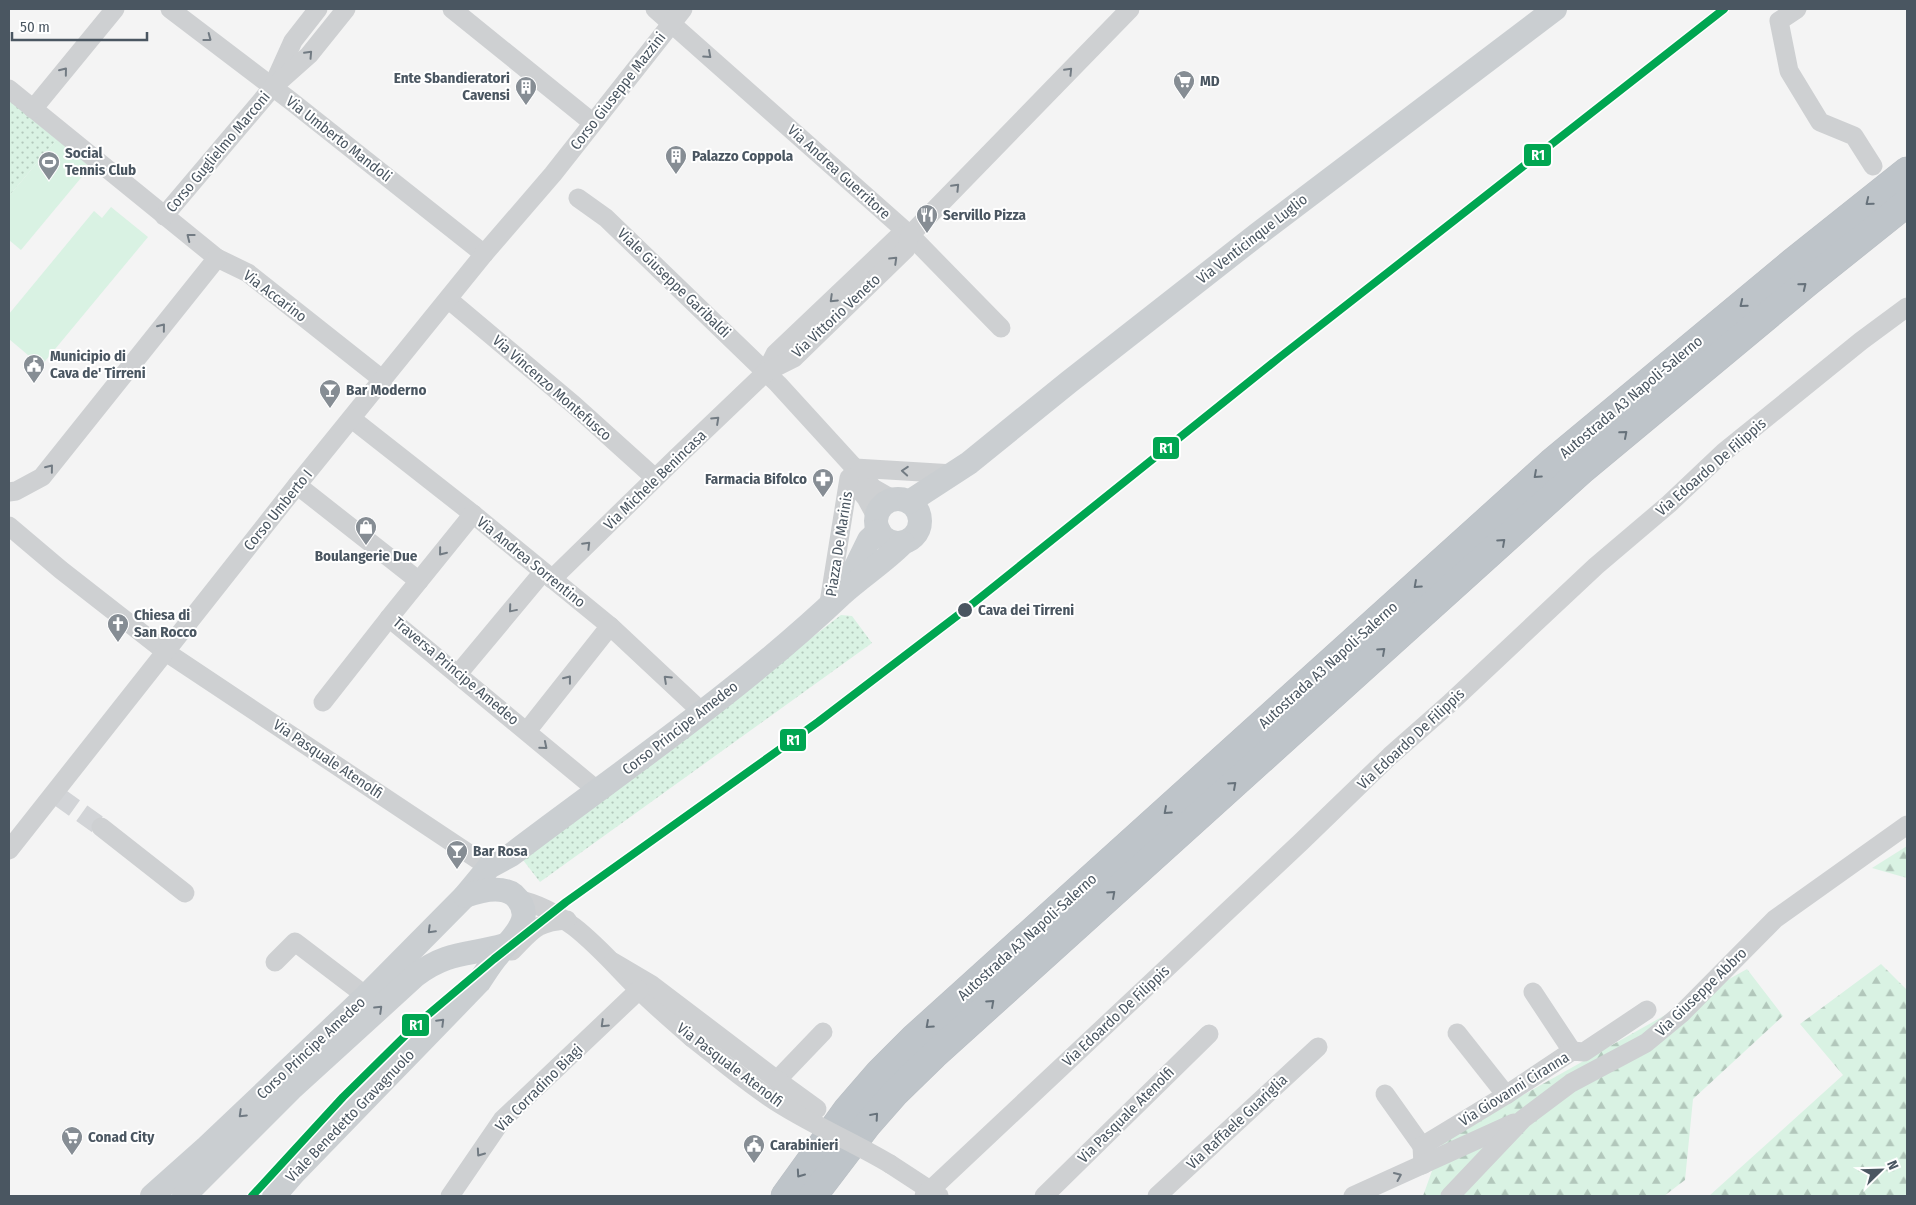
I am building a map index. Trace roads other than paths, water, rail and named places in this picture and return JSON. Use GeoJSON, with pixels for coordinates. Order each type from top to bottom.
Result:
{"type":"FeatureCollection","features":[{"type":"Feature","properties":{"kind":"highway","name":"Autostrada A3 Napoli-Salerno"},"geometry":{"type":"LineString","coordinates":[[785,1196],[847,1110],[879,1073],[914,1038],[1551,463],[1907,171]]}},
{"type":"Feature","properties":{"kind":"highway","name":"Autostrada A3 Napoli-Salerno"},"geometry":{"type":"LineString","coordinates":[[813,1196],[867,1125],[896,1092],[934,1055],[1583,469],[1800,288],[1907,203]]}},
{"type":"Feature","properties":{"kind":"main road","name":"Via Venticinque Luglio"},"geometry":{"type":"LineString","coordinates":[[954,474],[1258,234],[1555,9]]}},
{"type":"Feature","properties":{"kind":"main road","name":"Piazza De Marinis"},"geometry":{"type":"LineString","coordinates":[[836,601],[878,525],[882,506],[901,501],[954,474]]}},
{"type":"Feature","properties":{"kind":"main road","name":"Piazza De Marinis"},"geometry":{"type":"LineString","coordinates":[[836,601],[888,558],[903,543],[914,537],[954,474]]}},
{"type":"Feature","properties":{"kind":"main road"},"geometry":{"type":"LineString","coordinates":[[901,501],[918,512],[920,525]]}},
{"type":"Feature","properties":{"kind":"main road"},"geometry":{"type":"LineString","coordinates":[[878,525],[882,536],[892,542],[903,543]]}},
{"type":"Feature","properties":{"kind":"main road","name":"Corso Principe Amedeo"},"geometry":{"type":"LineString","coordinates":[[152,1196],[207,1147],[366,996],[465,896],[490,867],[511,855],[703,713],[836,601]]}},
{"type":"Feature","properties":{"kind":"main road"},"geometry":{"type":"LineString","coordinates":[[184,1196],[291,1089],[430,964],[461,953],[515,942],[523,916],[522,906],[514,896],[507,874],[511,855]]}},
{"type":"Feature","properties":{"kind":"main road"},"geometry":{"type":"LineString","coordinates":[[465,896],[494,890],[514,896]]}},
{"type":"Feature","properties":{"kind":"main road","name":"Viale Benedetto Gravagnuolo"},"geometry":{"type":"LineString","coordinates":[[274,1196],[515,942]]}},
{"type":"Feature","properties":{"kind":"main road"},"geometry":{"type":"LineString","coordinates":[[291,1089],[366,996]]}},
{"type":"Feature","properties":{"kind":"street"},"geometry":{"type":"LineString","coordinates":[[33,109],[115,9]]}},
{"type":"Feature","properties":{"kind":"street","name":"Via Umberto Mandoli"},"geometry":{"type":"LineString","coordinates":[[170,9],[273,87],[484,254]]}},
{"type":"Feature","properties":{"kind":"street","name":"Corso Guglielmo Marconi"},"geometry":{"type":"LineString","coordinates":[[273,87],[292,41],[318,9]]}},
{"type":"Feature","properties":{"kind":"street","name":"Corso Guglielmo Marconi"},"geometry":{"type":"LineString","coordinates":[[164,216],[273,87],[308,55],[346,9]]}},
{"type":"Feature","properties":{"kind":"street"},"geometry":{"type":"LineString","coordinates":[[452,9],[593,123]]}},
{"type":"Feature","properties":{"kind":"street","name":"Via Andrea Guerritore"},"geometry":{"type":"LineString","coordinates":[[655,9],[677,16],[910,235],[1001,328]]}},
{"type":"Feature","properties":{"kind":"street","name":"Via Vittorio Veneto"},"geometry":{"type":"LineString","coordinates":[[762,377],[794,358],[906,249],[910,235],[1130,9]]}},
{"type":"Feature","properties":{"kind":"street"},"geometry":{"type":"LineString","coordinates":[[1797,9],[1779,21],[1789,71],[1820,122],[1854,136],[1873,166]]}},
{"type":"Feature","properties":{"kind":"street","name":"Corso Giuseppe Mazzini"},"geometry":{"type":"LineString","coordinates":[[553,174],[677,16]]}},
{"type":"Feature","properties":{"kind":"street","name":"Via Accarino"},"geometry":{"type":"LineString","coordinates":[[9,89],[216,258],[248,273],[383,380]]}},
{"type":"Feature","properties":{"kind":"street","name":"Corso Umberto I"},"geometry":{"type":"LineString","coordinates":[[9,850],[56,795],[297,485],[484,254],[553,174]]}},
{"type":"Feature","properties":{"kind":"street","name":"Viale Giuseppe Garibaldi"},"geometry":{"type":"LineString","coordinates":[[578,198],[606,218],[762,377],[852,473],[873,488],[901,501]]}},
{"type":"Feature","properties":{"kind":"street"},"geometry":{"type":"LineString","coordinates":[[9,492],[16,491],[42,477],[216,258]]}},
{"type":"Feature","properties":{"kind":"street","name":"Via Vincenzo Montefusco"},"geometry":{"type":"LineString","coordinates":[[448,299],[574,405],[655,478]]}},
{"type":"Feature","properties":{"kind":"street","name":"Via Edoardo De Filippis"},"geometry":{"type":"LineString","coordinates":[[932,1194],[1390,756],[1596,566],[1669,504],[1724,452],[1861,341],[1907,307]]}},
{"type":"Feature","properties":{"kind":"street","name":"Via Michele Benincasa"},"geometry":{"type":"LineString","coordinates":[[458,674],[548,576],[762,377]]}},
{"type":"Feature","properties":{"kind":"street","name":"Via Andrea Sorrentino"},"geometry":{"type":"LineString","coordinates":[[352,419],[610,626],[703,713]]}},
{"type":"Feature","properties":{"kind":"street"},"geometry":{"type":"LineString","coordinates":[[852,473],[954,474]]}},
{"type":"Feature","properties":{"kind":"street","name":"Viale Giuseppe Garibaldi"},"geometry":{"type":"LineString","coordinates":[[852,473],[878,525]]}},
{"type":"Feature","properties":{"kind":"street","name":"Piazza De Marinis"},"geometry":{"type":"LineString","coordinates":[[836,601],[852,473]]}},
{"type":"Feature","properties":{"kind":"street"},"geometry":{"type":"LineString","coordinates":[[297,485],[419,581]]}},
{"type":"Feature","properties":{"kind":"street","name":"Traversa Principe Amedeo"},"geometry":{"type":"LineString","coordinates":[[472,514],[389,618],[598,791]]}},
{"type":"Feature","properties":{"kind":"street","name":"Via Pasquale Atenolfi"},"geometry":{"type":"LineString","coordinates":[[9,526],[61,570],[166,652],[490,867]]}},
{"type":"Feature","properties":{"kind":"street"},"geometry":{"type":"LineString","coordinates":[[323,702],[389,618]]}},
{"type":"Feature","properties":{"kind":"street"},"geometry":{"type":"LineString","coordinates":[[527,732],[610,626]]}},
{"type":"Feature","properties":{"kind":"street","name":"Via Giuseppe Abbro"},"geometry":{"type":"LineString","coordinates":[[1450,1196],[1523,1119],[1571,1083],[1646,1043],[1681,1014],[1775,919],[1907,825]]}},
{"type":"Feature","properties":{"kind":"street"},"geometry":{"type":"LineString","coordinates":[[101,827],[185,893]]}},
{"type":"Feature","properties":{"kind":"street","name":"Via Pasquale Atenolfi"},"geometry":{"type":"LineString","coordinates":[[514,896],[540,906],[567,920],[692,1038],[769,1097],[818,1126],[867,1150],[932,1194]]}},
{"type":"Feature","properties":{"kind":"street"},"geometry":{"type":"LineString","coordinates":[[515,942],[537,926],[567,920]]}},
{"type":"Feature","properties":{"kind":"street"},"geometry":{"type":"LineString","coordinates":[[275,962],[295,942],[366,996]]}},
{"type":"Feature","properties":{"kind":"street"},"geometry":{"type":"LineString","coordinates":[[613,962],[652,984],[817,1109]]}},
{"type":"Feature","properties":{"kind":"street","name":"Via Corradino Biagi"},"geometry":{"type":"LineString","coordinates":[[450,1196],[502,1120],[639,990]]}},
{"type":"Feature","properties":{"kind":"street"},"geometry":{"type":"LineString","coordinates":[[1533,992],[1572,1051]]}},
{"type":"Feature","properties":{"kind":"street","name":"Via Giovanni Ciranna"},"geometry":{"type":"LineString","coordinates":[[1422,1156],[1506,1095],[1572,1051],[1584,1052],[1647,1010]]}},
{"type":"Feature","properties":{"kind":"street"},"geometry":{"type":"LineString","coordinates":[[777,1080],[823,1032]]}},
{"type":"Feature","properties":{"kind":"street"},"geometry":{"type":"LineString","coordinates":[[1457,1033],[1506,1095]]}},
{"type":"Feature","properties":{"kind":"street","name":"Via Pasquale Atenolfi"},"geometry":{"type":"LineString","coordinates":[[1044,1196],[1209,1034]]}},
{"type":"Feature","properties":{"kind":"street","name":"Via Raffaele Guariglia"},"geometry":{"type":"LineString","coordinates":[[1157,1196],[1318,1047]]}},
{"type":"Feature","properties":{"kind":"street"},"geometry":{"type":"LineString","coordinates":[[1384,1094],[1422,1156]]}},
{"type":"Feature","properties":{"kind":"street"},"geometry":{"type":"LineString","coordinates":[[1353,1196],[1422,1156],[1523,1119]]}},
{"type":"Feature","properties":{"kind":"tunnel"},"geometry":{"type":"LineString","coordinates":[[59,797],[101,827]]}},
{"type":"Feature","properties":{"kind":"place","name":"MD"},"geometry":{"type":"Point","coordinates":[1184,100]}},
{"type":"Feature","properties":{"kind":"place","name":"Ente Sbandieratori Cavensi"},"geometry":{"type":"Point","coordinates":[526,106]}},
{"type":"Feature","properties":{"kind":"place","name":"Palazzo Coppola"},"geometry":{"type":"Point","coordinates":[676,175]}},
{"type":"Feature","properties":{"kind":"place","name":"Social Tennis Club"},"geometry":{"type":"Point","coordinates":[49,181]}},
{"type":"Feature","properties":{"kind":"place","name":"Servillo Pizza"},"geometry":{"type":"Point","coordinates":[927,234]}},
{"type":"Feature","properties":{"kind":"place","name":"Municipio di Cava de' Tirreni"},"geometry":{"type":"Point","coordinates":[34,384]}},
{"type":"Feature","properties":{"kind":"place","name":"Bar Moderno"},"geometry":{"type":"Point","coordinates":[330,409]}},
{"type":"Feature","properties":{"kind":"place","name":"Farmacia Bifolco"},"geometry":{"type":"Point","coordinates":[823,498]}},
{"type":"Feature","properties":{"kind":"place","name":"Boulangerie Due"},"geometry":{"type":"Point","coordinates":[366,546]}},
{"type":"Feature","properties":{"kind":"place","name":"Cava dei Tirreni"},"geometry":{"type":"Point","coordinates":[965,610]}},
{"type":"Feature","properties":{"kind":"place","name":"Chiesa di San Rocco"},"geometry":{"type":"Point","coordinates":[118,643]}},
{"type":"Feature","properties":{"kind":"place","name":"Bar Rosa"},"geometry":{"type":"Point","coordinates":[457,870]}},
{"type":"Feature","properties":{"kind":"place","name":"Conad City"},"geometry":{"type":"Point","coordinates":[72,1156]}},
{"type":"Feature","properties":{"kind":"place","name":"Carabinieri"},"geometry":{"type":"Point","coordinates":[754,1164]}}]}
